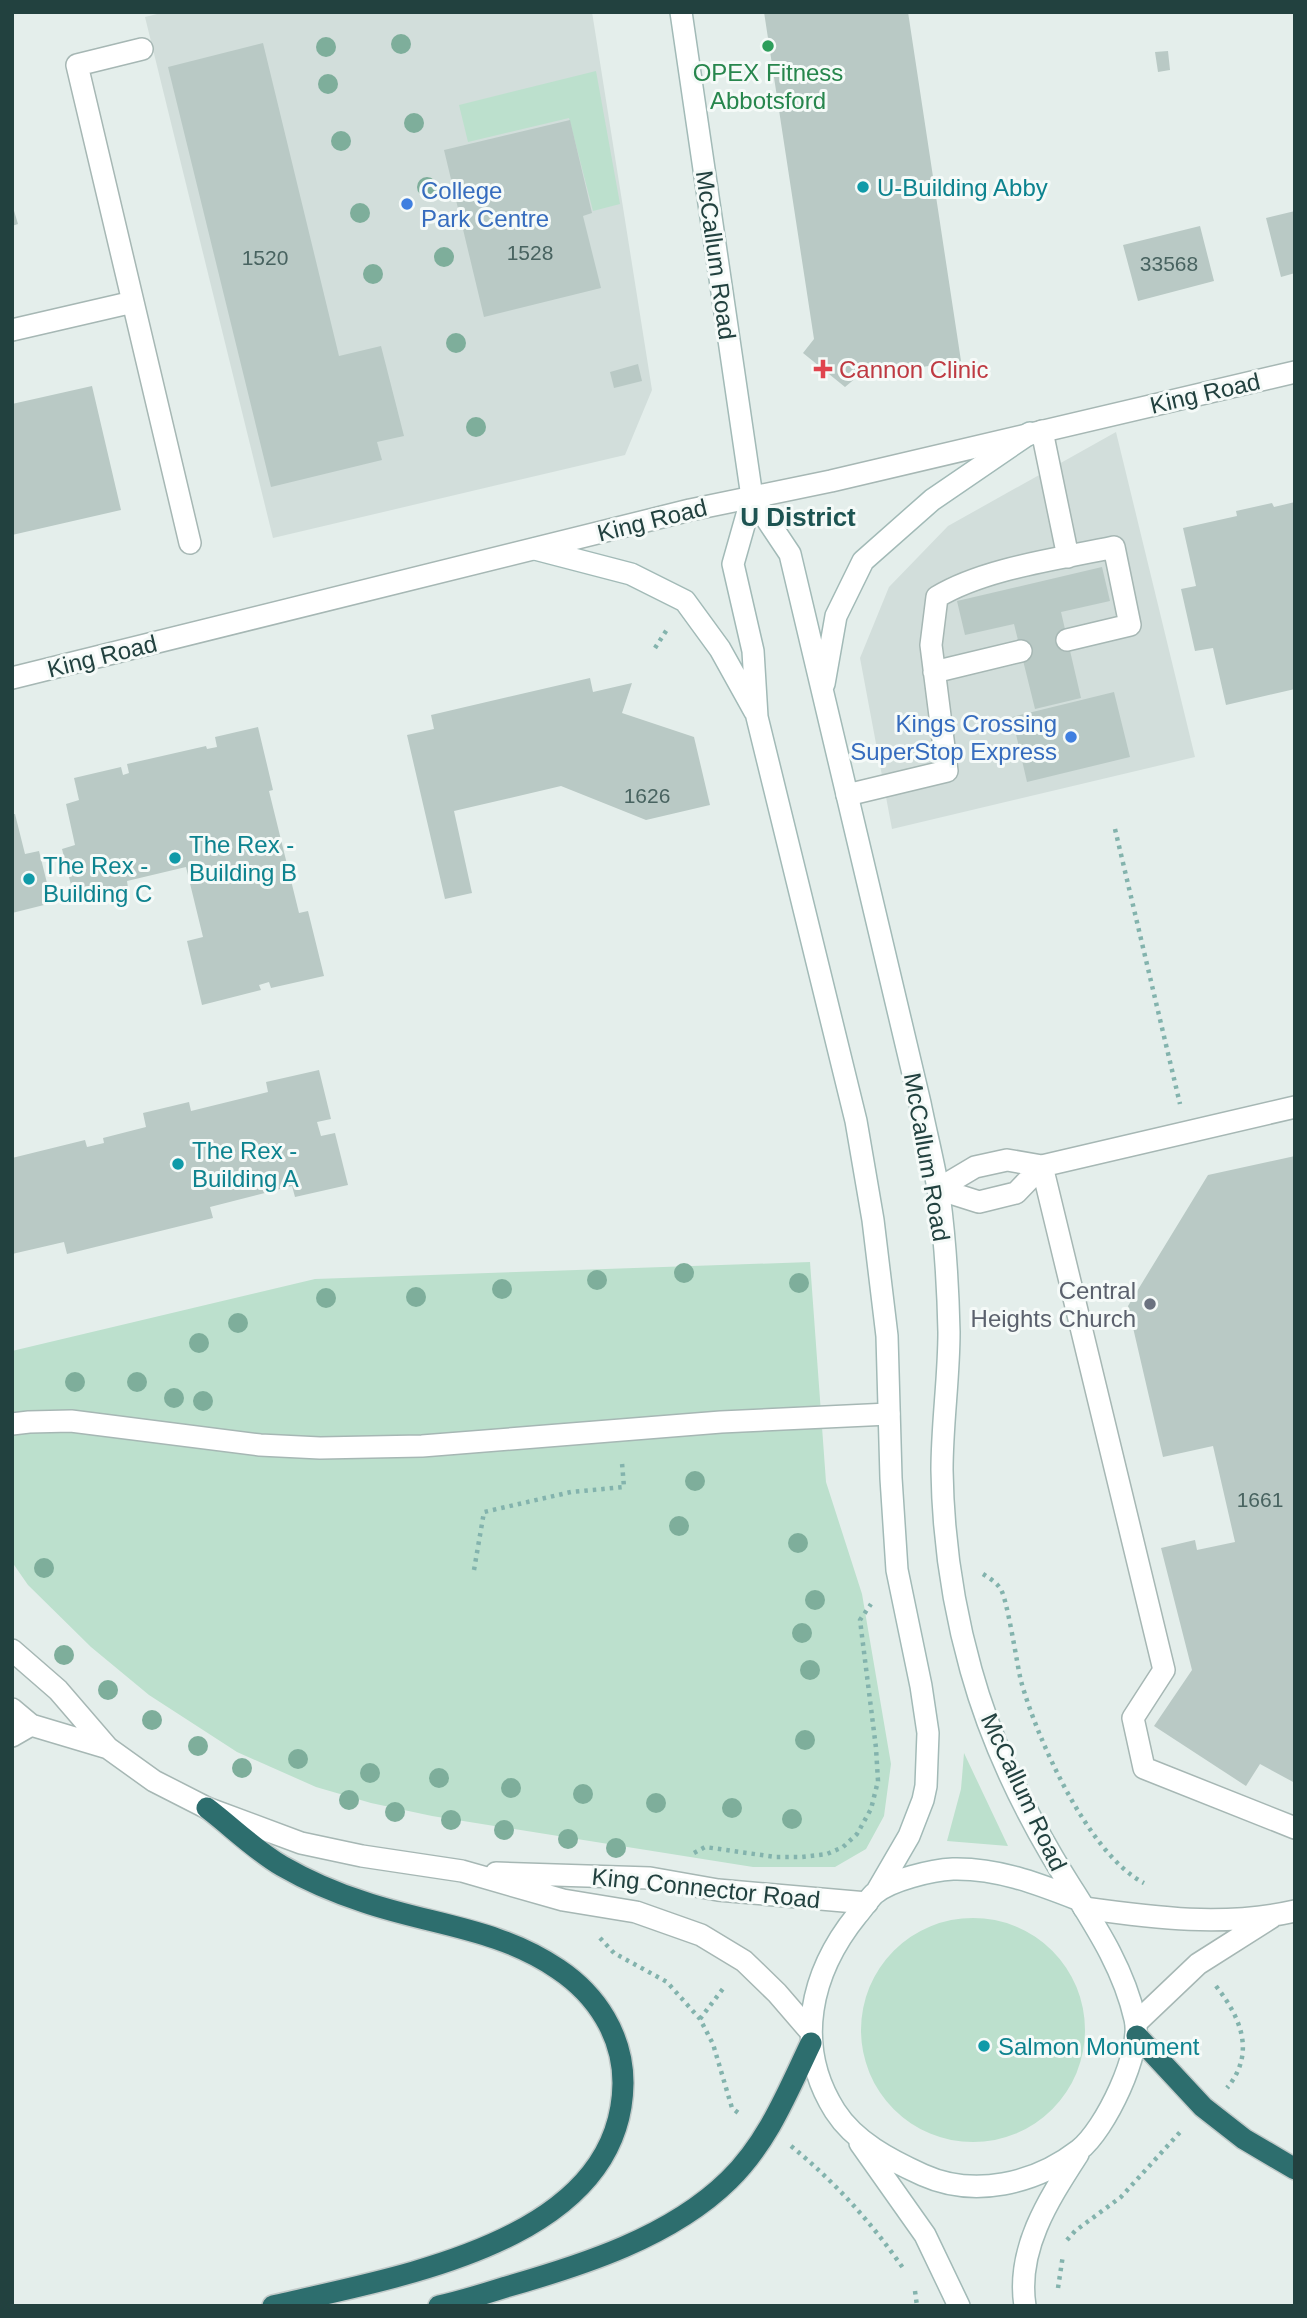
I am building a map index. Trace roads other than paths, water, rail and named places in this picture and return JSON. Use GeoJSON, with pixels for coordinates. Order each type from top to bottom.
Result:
{"type":"FeatureCollection","features":[{"type":"Feature","properties":{"kind":"highway"},"geometry":{"type":"LineString","coordinates":[[208,1808],[281,1866],[318,1885],[365,1903],[484,1933],[525,1949],[558,1969],[575,1982],[607,2019],[617,2040],[623,2068],[619,2118],[603,2158],[588,2179],[545,2216],[486,2247],[447,2261],[273,2306]]}},
{"type":"Feature","properties":{"kind":"highway"},"geometry":{"type":"LineString","coordinates":[[1137,2029],[1202,2107],[1244,2139],[1295,2169]]}},
{"type":"Feature","properties":{"kind":"highway"},"geometry":{"type":"LineString","coordinates":[[439,2306],[564,2270],[657,2230],[696,2207],[730,2179],[768,2132],[810,2036]]}},
{"type":"Feature","properties":{"kind":"main road","name":"McCallum Road"},"geometry":{"type":"LineString","coordinates":[[681,12],[752,497],[733,564],[753,651],[757,717],[856,1121],[880,1268],[887,1336],[897,1570],[928,1733],[926,1786],[909,1836],[872,1897],[839,1938],[817,1988],[810,2036]]}},
{"type":"Feature","properties":{"kind":"main road"},"geometry":{"type":"LineString","coordinates":[[142,49],[77,65],[190,543]]}},
{"type":"Feature","properties":{"kind":"main road"},"geometry":{"type":"LineString","coordinates":[[12,330],[133,302]]}},
{"type":"Feature","properties":{"kind":"main road","name":"King Road"},"geometry":{"type":"LineString","coordinates":[[12,678],[752,497],[1295,372]]}},
{"type":"Feature","properties":{"kind":"main road"},"geometry":{"type":"LineString","coordinates":[[823,693],[836,616],[863,561],[932,500],[1036,432],[1068,557]]}},
{"type":"Feature","properties":{"kind":"main road","name":"McCallum Road"},"geometry":{"type":"LineString","coordinates":[[752,497],[790,554],[938,1189],[946,1259],[949,1335],[942,1471],[947,1545],[956,1610],[971,1671],[995,1742],[1029,1812],[1103,1936],[1118,1967],[1137,2029]]}},
{"type":"Feature","properties":{"kind":"main road"},"geometry":{"type":"LineString","coordinates":[[847,795],[947,771],[931,645],[937,597],[957,584],[1030,574],[1068,557],[1114,547],[1130,625],[1067,640]]}},
{"type":"Feature","properties":{"kind":"main road"},"geometry":{"type":"LineString","coordinates":[[535,549],[631,574],[685,601],[720,649],[757,717]]}},
{"type":"Feature","properties":{"kind":"main road"},"geometry":{"type":"LineString","coordinates":[[934,671],[1021,651]]}},
{"type":"Feature","properties":{"kind":"main road"},"geometry":{"type":"LineString","coordinates":[[938,1189],[975,1167],[1007,1160],[1042,1166],[1295,1107]]}},
{"type":"Feature","properties":{"kind":"main road"},"geometry":{"type":"LineString","coordinates":[[938,1189],[979,1202],[1016,1193],[1042,1166]]}},
{"type":"Feature","properties":{"kind":"main road"},"geometry":{"type":"LineString","coordinates":[[1042,1166],[1164,1670],[1133,1718],[1144,1768],[1295,1828]]}},
{"type":"Feature","properties":{"kind":"main road"},"geometry":{"type":"LineString","coordinates":[[12,1424],[71,1421],[261,1446],[320,1448],[422,1446],[721,1422],[889,1414]]}},
{"type":"Feature","properties":{"kind":"main road","name":"King Connector Road"},"geometry":{"type":"LineString","coordinates":[[12,1650],[58,1690],[108,1748],[154,1781],[208,1808],[301,1843],[362,1856],[462,1871],[650,1878],[718,1890],[872,1897]]}},
{"type":"Feature","properties":{"kind":"main road","name":"King Connector Road"},"geometry":{"type":"LineString","coordinates":[[12,1709],[21,1730],[108,1748]]}},
{"type":"Feature","properties":{"kind":"main road"},"geometry":{"type":"LineString","coordinates":[[872,1897],[912,1876],[950,1869],[995,1872],[1028,1880],[1081,1903],[1181,1920],[1273,1916],[1295,1911]]}},
{"type":"Feature","properties":{"kind":"main road","name":"King Connector Road"},"geometry":{"type":"LineString","coordinates":[[462,1871],[563,1900],[636,1912],[701,1935],[744,1961],[777,1993],[810,2036]]}},
{"type":"Feature","properties":{"kind":"main road"},"geometry":{"type":"LineString","coordinates":[[1025,2306],[1023,2291],[1032,2236],[1046,2204],[1081,2149],[1107,2116],[1126,2074],[1137,2029],[1198,1964],[1273,1916]]}},
{"type":"Feature","properties":{"kind":"main road"},"geometry":{"type":"LineString","coordinates":[[810,2036],[817,2074],[834,2110],[925,2235],[959,2306]]}},
{"type":"Feature","properties":{"kind":"main road"},"geometry":{"type":"LineString","coordinates":[[854,2136],[901,2165],[938,2181],[989,2187],[1028,2179],[1081,2149]]}},
{"type":"Feature","properties":{"kind":"place","name":"OPEX Fitness Abbotsford"},"geometry":{"type":"Point","coordinates":[768,46]}},
{"type":"Feature","properties":{"kind":"place","name":"U-Building Abby"},"geometry":{"type":"Point","coordinates":[863,187]}},
{"type":"Feature","properties":{"kind":"place","name":"College Park Centre"},"geometry":{"type":"Point","coordinates":[407,204]}},
{"type":"Feature","properties":{"kind":"place","name":"Cannon Clinic"},"geometry":{"type":"Point","coordinates":[823,369]}},
{"type":"Feature","properties":{"kind":"place","name":"Kings Crossing SuperStop Express"},"geometry":{"type":"Point","coordinates":[1071,737]}},
{"type":"Feature","properties":{"kind":"place","name":"The Rex - Building B"},"geometry":{"type":"Point","coordinates":[175,858]}},
{"type":"Feature","properties":{"kind":"place","name":"The Rex - Building C"},"geometry":{"type":"Point","coordinates":[29,879]}},
{"type":"Feature","properties":{"kind":"place","name":"The Rex - Building A"},"geometry":{"type":"Point","coordinates":[178,1164]}},
{"type":"Feature","properties":{"kind":"place","name":"Central Heights Church"},"geometry":{"type":"Point","coordinates":[1150,1304]}},
{"type":"Feature","properties":{"kind":"place","name":"Salmon Monument"},"geometry":{"type":"Point","coordinates":[984,2046]}},
{"type":"Feature","properties":{"kind":"district","name":"U District"},"geometry":{"type":"Point","coordinates":[798,517]}}]}
